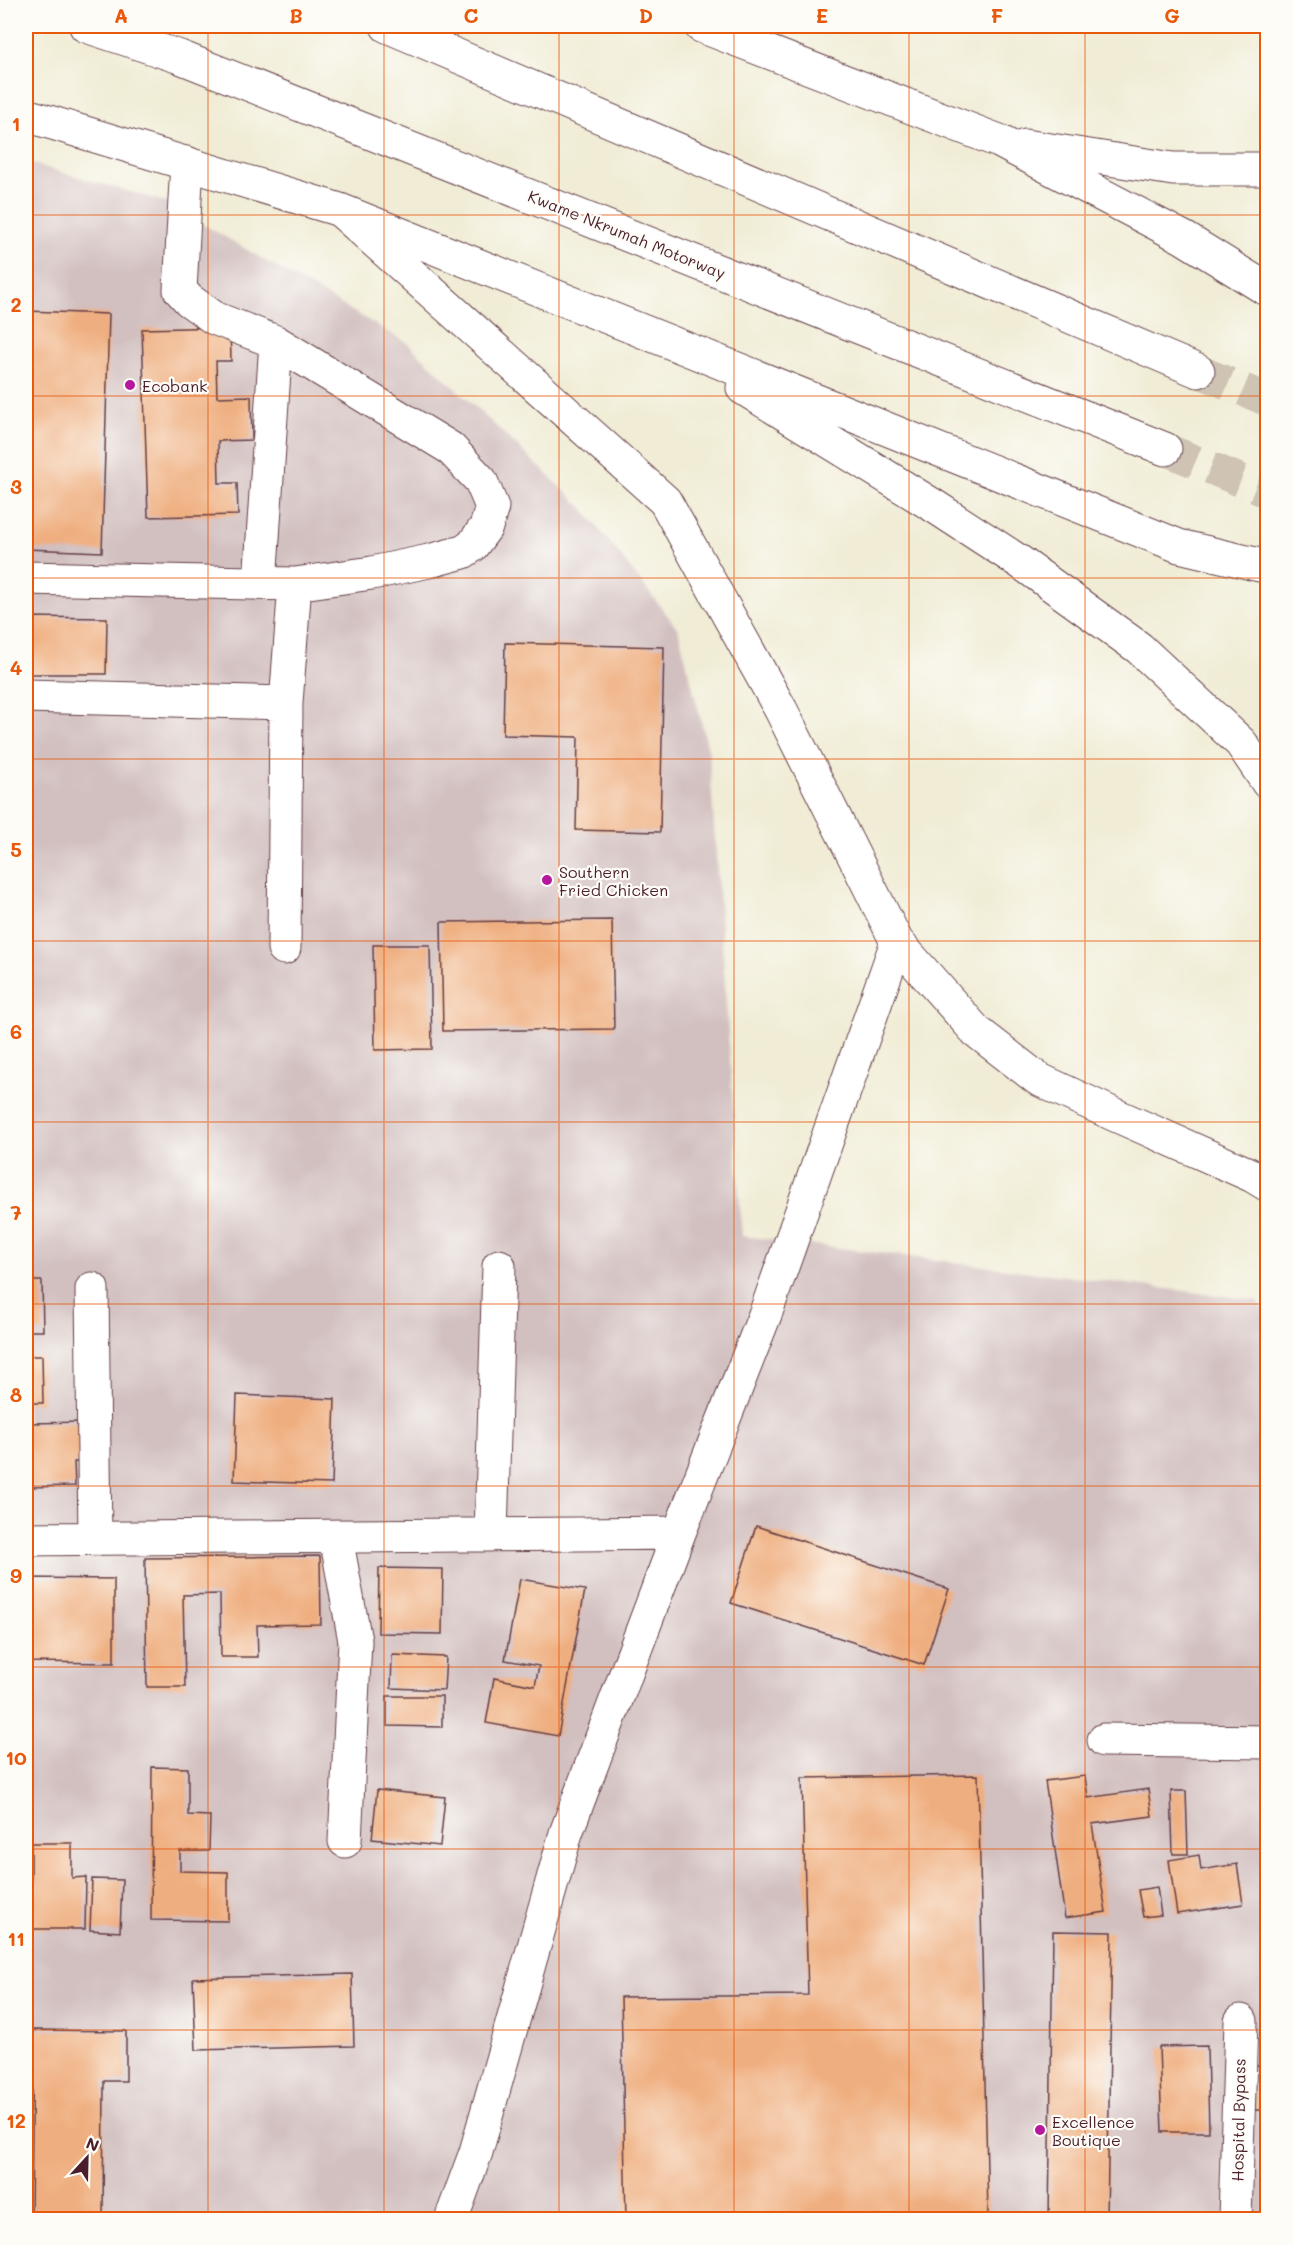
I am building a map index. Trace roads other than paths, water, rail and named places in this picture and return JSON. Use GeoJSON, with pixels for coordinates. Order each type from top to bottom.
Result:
{"type":"FeatureCollection","features":[{"type":"Feature","properties":{"kind":"main road","name":"Kwame Nkrumah Motorway"},"geometry":{"type":"LineString","coordinates":[[86,26],[192,62],[1165,448]]}},
{"type":"Feature","properties":{"kind":"main road"},"geometry":{"type":"LineString","coordinates":[[387,26],[1198,371]]}},
{"type":"Feature","properties":{"kind":"main road"},"geometry":{"type":"LineString","coordinates":[[700,26],[999,141],[1184,238],[1268,290]]}},
{"type":"Feature","properties":{"kind":"main road"},"geometry":{"type":"LineString","coordinates":[[26,115],[340,210],[1179,546],[1268,567]]}},
{"type":"Feature","properties":{"kind":"main road"},"geometry":{"type":"LineString","coordinates":[[999,141],[1173,169],[1268,169]]}},
{"type":"Feature","properties":{"kind":"main road"},"geometry":{"type":"LineString","coordinates":[[26,578],[295,584],[372,573],[463,552],[472,546],[486,527],[492,507],[481,481],[450,448],[276,342],[214,318],[189,300],[180,290],[186,163]]}},
{"type":"Feature","properties":{"kind":"main road"},"geometry":{"type":"LineString","coordinates":[[340,210],[665,501],[781,710],[897,942],[975,1031],[1038,1079],[1253,1176],[1268,1185]]}},
{"type":"Feature","properties":{"kind":"main road"},"geometry":{"type":"LineString","coordinates":[[662,338],[934,506],[1020,562],[1139,648],[1241,743],[1268,783]]}},
{"type":"Feature","properties":{"kind":"main road"},"geometry":{"type":"LineString","coordinates":[[260,583],[276,342]]}},
{"type":"Feature","properties":{"kind":"main road"},"geometry":{"type":"LineString","coordinates":[[284,948],[286,704],[295,584]]}},
{"type":"Feature","properties":{"kind":"main road"},"geometry":{"type":"LineString","coordinates":[[26,696],[286,704]]}},
{"type":"Feature","properties":{"kind":"main road"},"geometry":{"type":"LineString","coordinates":[[451,2220],[476,2152],[566,1833],[679,1533],[766,1312],[897,942]]}},
{"type":"Feature","properties":{"kind":"main road"},"geometry":{"type":"LineString","coordinates":[[491,1535],[499,1266]]}},
{"type":"Feature","properties":{"kind":"main road"},"geometry":{"type":"LineString","coordinates":[[92,1288],[95,1539]]}},
{"type":"Feature","properties":{"kind":"main road"},"geometry":{"type":"LineString","coordinates":[[26,1539],[679,1533]]}},
{"type":"Feature","properties":{"kind":"main road"},"geometry":{"type":"LineString","coordinates":[[336,1537],[355,1641],[345,1841]]}},
{"type":"Feature","properties":{"kind":"main road"},"geometry":{"type":"LineString","coordinates":[[1104,1740],[1268,1742]]}},
{"type":"Feature","properties":{"kind":"main road","name":"Hospital Bypass"},"geometry":{"type":"LineString","coordinates":[[1236,2220],[1241,2021]]}},
{"type":"Feature","properties":{"kind":"tunnel"},"geometry":{"type":"LineString","coordinates":[[1198,371],[1268,400]]}},
{"type":"Feature","properties":{"kind":"tunnel"},"geometry":{"type":"LineString","coordinates":[[1165,449],[1268,492]]}},
{"type":"Feature","properties":{"kind":"place","name":"Ecobank"},"geometry":{"type":"Point","coordinates":[130,385]}},
{"type":"Feature","properties":{"kind":"place","name":"Southern Fried Chicken"},"geometry":{"type":"Point","coordinates":[547,880]}},
{"type":"Feature","properties":{"kind":"place","name":"Excellence Boutique"},"geometry":{"type":"Point","coordinates":[1040,2130]}}]}
